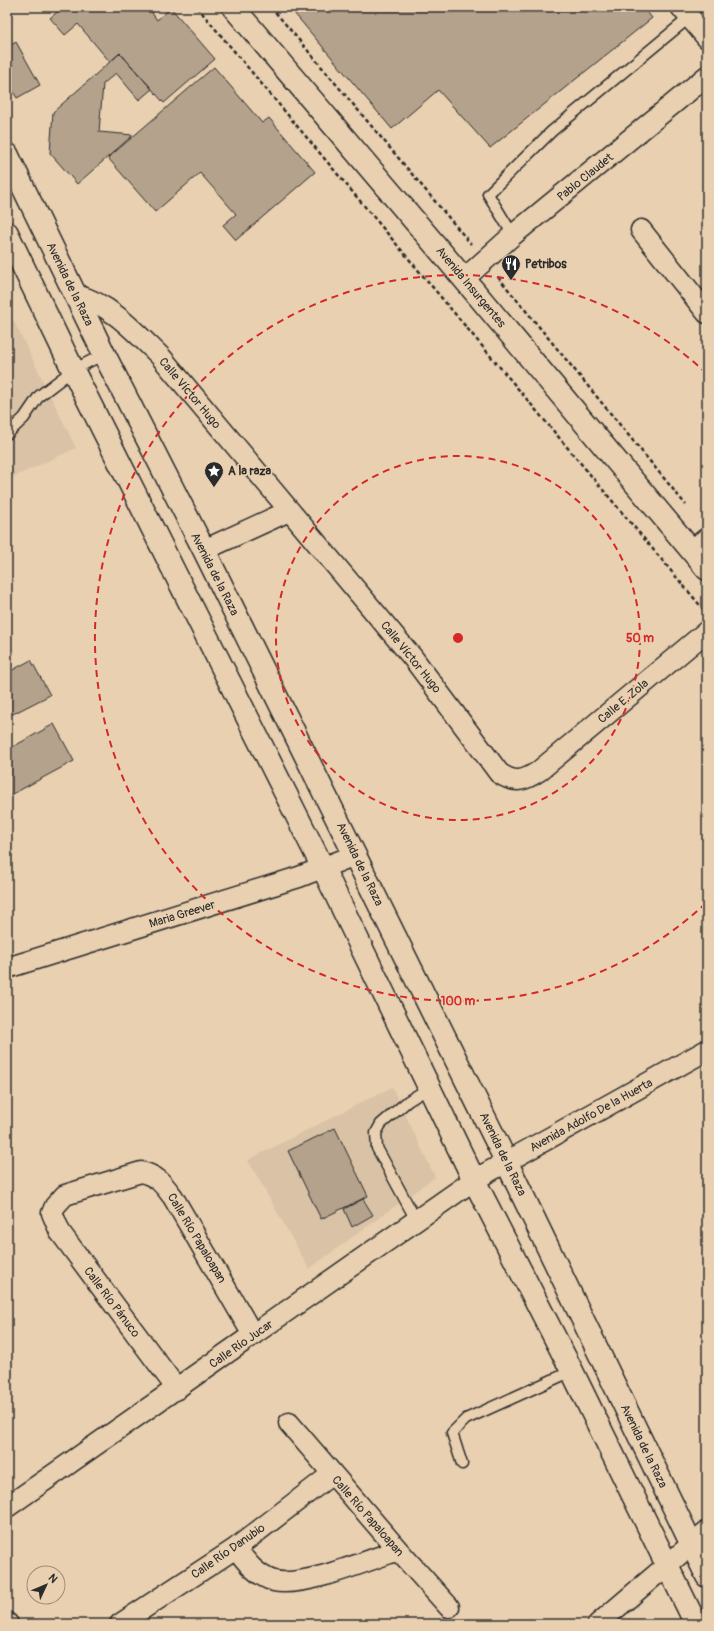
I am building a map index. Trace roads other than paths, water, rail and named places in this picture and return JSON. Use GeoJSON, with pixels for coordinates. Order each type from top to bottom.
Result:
{"type":"FeatureCollection","features":[{"type":"Feature","properties":{"kind":"main road","name":"Avenida Insurgentes"},"geometry":{"type":"LineString","coordinates":[[233,7],[464,280],[700,544],[707,569]]}},
{"type":"Feature","properties":{"kind":"main road","name":"Avenida de la Raza"},"geometry":{"type":"LineString","coordinates":[[7,154],[104,354],[204,550],[507,1162],[699,1538],[707,1576]]}},
{"type":"Feature","properties":{"kind":"main road"},"geometry":{"type":"LineString","coordinates":[[7,233],[73,370],[323,868],[474,1180],[572,1371],[696,1624]]}},
{"type":"Feature","properties":{"kind":"street"},"geometry":{"type":"LineString","coordinates":[[685,12],[707,38]]}},
{"type":"Feature","properties":{"kind":"street","name":"Pablo Claudet"},"geometry":{"type":"LineString","coordinates":[[464,280],[513,235],[707,76]]}},
{"type":"Feature","properties":{"kind":"street"},"geometry":{"type":"LineString","coordinates":[[641,230],[707,313]]}},
{"type":"Feature","properties":{"kind":"street","name":"Calle Víctor Hugo"},"geometry":{"type":"LineString","coordinates":[[76,295],[88,298],[105,307],[130,326],[161,358],[413,658],[499,773],[508,779],[519,780],[529,778],[539,771]]}},
{"type":"Feature","properties":{"kind":"street"},"geometry":{"type":"LineString","coordinates":[[204,550],[289,511]]}},
{"type":"Feature","properties":{"kind":"street","name":"Calle E. Zola"},"geometry":{"type":"LineString","coordinates":[[539,771],[707,631]]}},
{"type":"Feature","properties":{"kind":"street","name":"Maria Greever"},"geometry":{"type":"LineString","coordinates":[[7,968],[222,902],[323,868],[355,855]]}},
{"type":"Feature","properties":{"kind":"street","name":"Avenida Adolfo De la Huerta"},"geometry":{"type":"LineString","coordinates":[[474,1180],[707,1050]]}},
{"type":"Feature","properties":{"kind":"street","name":"Calle Río Pánuco"},"geometry":{"type":"LineString","coordinates":[[164,1184],[153,1175],[141,1172],[65,1195],[55,1206],[52,1213],[60,1232],[177,1389]]}},
{"type":"Feature","properties":{"kind":"street","name":"Calle Río Jucar"},"geometry":{"type":"LineString","coordinates":[[7,1507],[474,1180]]}},
{"type":"Feature","properties":{"kind":"street","name":"Calle Río Papaloapan"},"geometry":{"type":"LineString","coordinates":[[164,1184],[253,1335]]}},
{"type":"Feature","properties":{"kind":"street","name":"Calle Río Papaloapan"},"geometry":{"type":"LineString","coordinates":[[289,1423],[449,1607]]}},
{"type":"Feature","properties":{"kind":"street","name":"Calle Río Danubio"},"geometry":{"type":"LineString","coordinates":[[120,1624],[236,1548],[332,1474]]}},
{"type":"Feature","properties":{"kind":"street"},"geometry":{"type":"LineString","coordinates":[[598,1624],[668,1566],[699,1538]]}},
{"type":"Feature","properties":{"kind":"street"},"geometry":{"type":"LineString","coordinates":[[236,1548],[249,1566],[264,1577],[275,1581],[288,1582],[315,1579],[398,1550]]}},
{"type":"Feature","properties":{"kind":"lane"},"geometry":{"type":"LineString","coordinates":[[513,235],[488,194],[552,131],[685,12]]}},
{"type":"Feature","properties":{"kind":"lane"},"geometry":{"type":"LineString","coordinates":[[7,434],[24,418],[39,396],[73,370],[104,354]]}},
{"type":"Feature","properties":{"kind":"lane"},"geometry":{"type":"LineString","coordinates":[[416,1220],[377,1148],[376,1133],[381,1124],[403,1105],[429,1088]]}},
{"type":"Feature","properties":{"kind":"lane"},"geometry":{"type":"LineString","coordinates":[[462,1464],[452,1432],[466,1419],[572,1371]]}},
{"type":"Feature","properties":{"kind":"place","name":"Petribos"},"geometry":{"type":"Point","coordinates":[511,281]}},
{"type":"Feature","properties":{"kind":"place","name":"A la raza"},"geometry":{"type":"Point","coordinates":[214,488]}}]}
